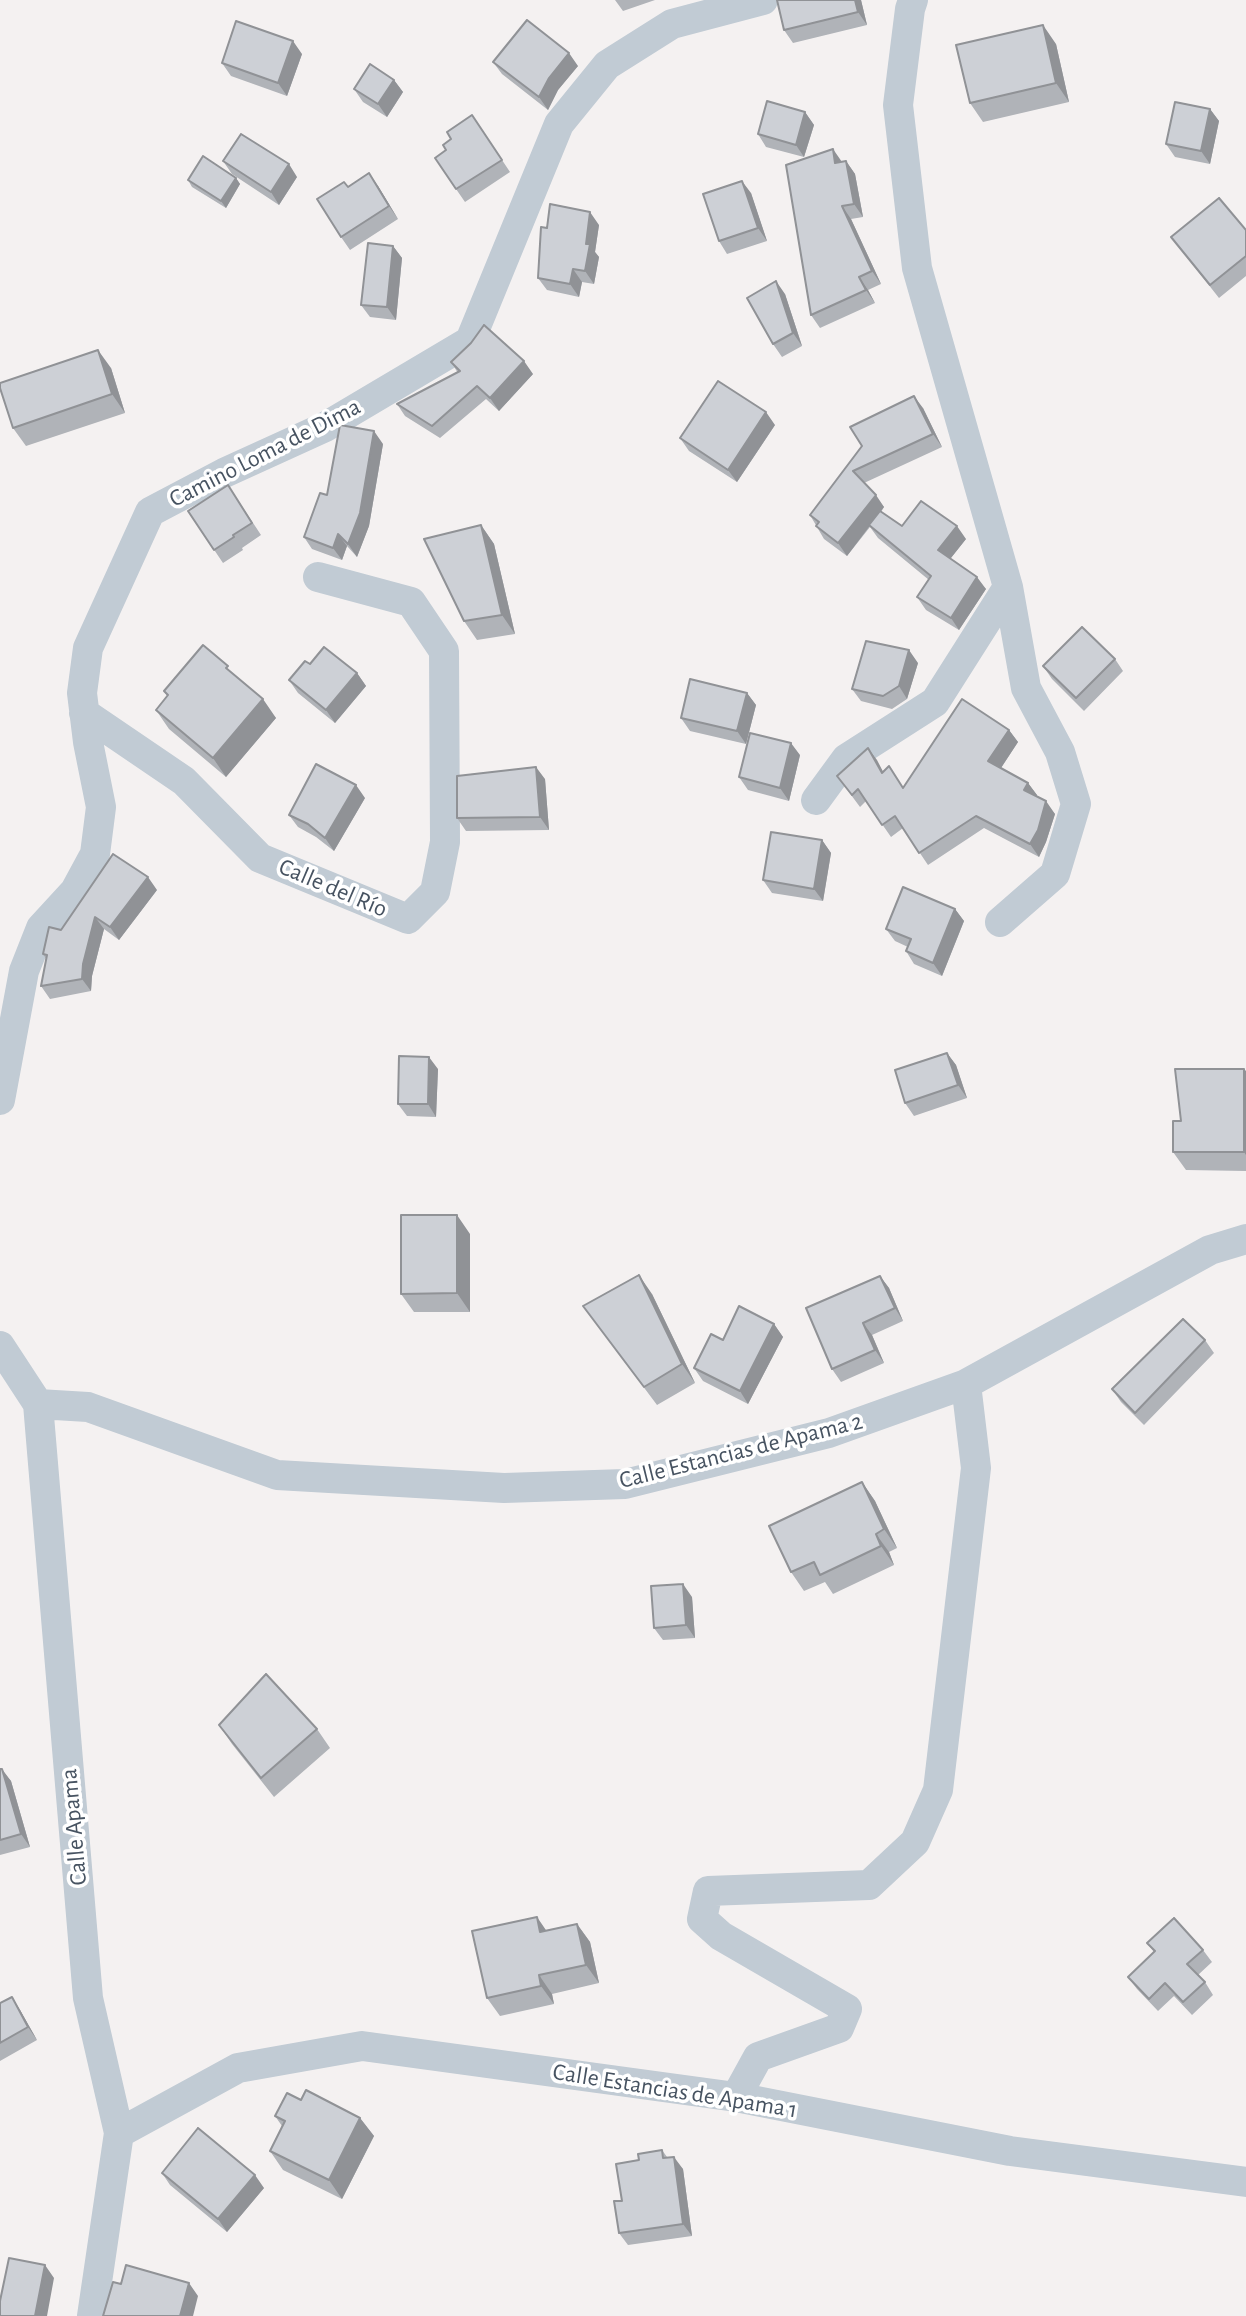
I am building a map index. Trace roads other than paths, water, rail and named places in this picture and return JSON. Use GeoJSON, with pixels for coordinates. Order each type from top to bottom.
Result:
{"type":"FeatureCollection","features":[{"type":"Feature","properties":{"kind":"street","name":"Camino Loma de Dima"},"geometry":{"type":"LineString","coordinates":[[0,1100],[24,971],[41,928],[75,891],[95,855],[101,807],[82,693],[88,648],[150,512],[224,473],[325,427],[470,341],[559,124],[607,65],[672,24],[763,0]]}},
{"type":"Feature","properties":{"kind":"street"},"geometry":{"type":"LineString","coordinates":[[913,0],[898,105],[917,268],[1008,587],[1026,688],[1060,752],[1076,804],[1055,874],[1000,922]]}},
{"type":"Feature","properties":{"kind":"street","name":"Calle del Río"},"geometry":{"type":"LineString","coordinates":[[84,713],[184,781],[260,858],[408,919],[435,891],[445,842],[444,651],[411,603],[318,577]]}},
{"type":"Feature","properties":{"kind":"street"},"geometry":{"type":"LineString","coordinates":[[816,800],[846,759],[935,702],[1008,587]]}},
{"type":"Feature","properties":{"kind":"street","name":"Calle Estancias de Apama 2"},"geometry":{"type":"LineString","coordinates":[[38,1404],[88,1407],[277,1475],[504,1488],[625,1484],[829,1433],[966,1384],[1210,1250],[1246,1239]]}},
{"type":"Feature","properties":{"kind":"street","name":"Calle Apama"},"geometry":{"type":"LineString","coordinates":[[0,1346],[38,1404],[88,1998],[119,2133],[92,2316]]}},
{"type":"Feature","properties":{"kind":"street"},"geometry":{"type":"LineString","coordinates":[[736,2097],[758,2057],[839,2028],[848,2009],[722,1936],[702,1919],[708,1891],[869,1885],[915,1842],[938,1790],[976,1468],[966,1384]]}},
{"type":"Feature","properties":{"kind":"street","name":"Calle Estancias de Apama 1"},"geometry":{"type":"LineString","coordinates":[[119,2133],[238,2068],[362,2046],[736,2097],[1010,2151],[1246,2182]]}}]}
